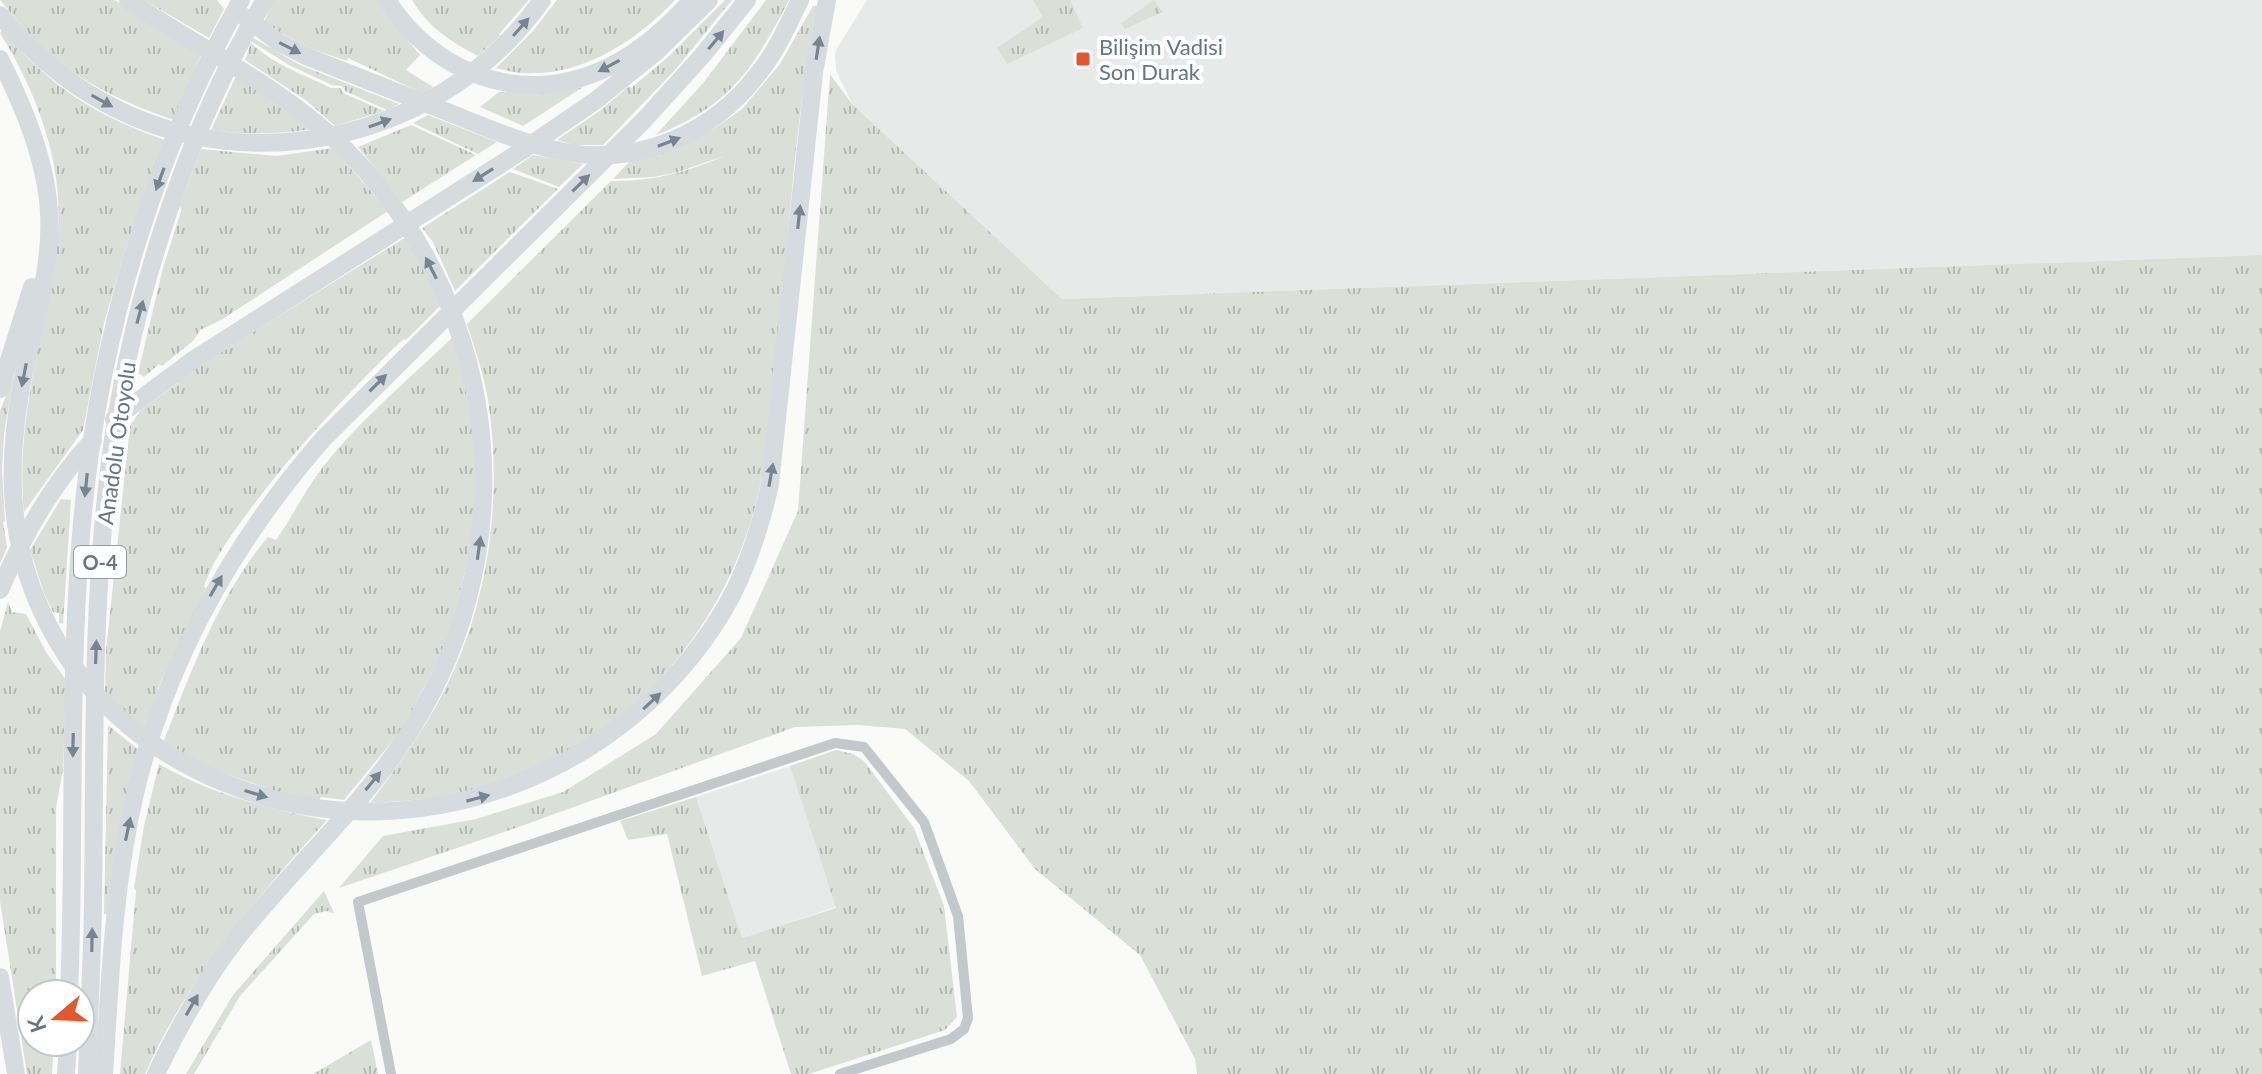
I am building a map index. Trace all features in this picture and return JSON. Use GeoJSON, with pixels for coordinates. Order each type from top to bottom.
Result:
{"type":"FeatureCollection","features":[{"type":"Feature","properties":{"kind":"highway"},"geometry":{"type":"LineString","coordinates":[[128,0],[294,105],[345,149],[382,191],[426,258],[459,334],[480,417],[484,481],[482,527],[471,590],[455,645],[430,698],[380,773],[233,944],[197,996],[156,1074]]}},
{"type":"Feature","properties":{"kind":"highway"},"geometry":{"type":"LineString","coordinates":[[230,0],[259,29],[278,42],[321,62],[517,140],[567,153],[614,156],[680,138],[727,107],[758,74],[800,0]]}},
{"type":"Feature","properties":{"kind":"highway","name":"Anadolu Otoyolu"},"geometry":{"type":"LineString","coordinates":[[69,978],[76,636],[88,465],[107,358],[139,235],[182,122],[241,0]]}},
{"type":"Feature","properties":{"kind":"highway","name":"Anadolu Otoyolu"},"geometry":{"type":"LineString","coordinates":[[87,1074],[97,622],[110,463],[132,341],[163,230],[202,128],[265,0]]}},
{"type":"Feature","properties":{"kind":"highway"},"geometry":{"type":"LineString","coordinates":[[387,0],[426,47],[458,68],[500,82],[540,85],[588,76],[618,62],[652,37],[692,0]]}},
{"type":"Feature","properties":{"kind":"highway"},"geometry":{"type":"LineString","coordinates":[[0,15],[38,57],[78,87],[138,119],[192,136],[271,143],[356,131],[398,116],[442,94],[497,52],[542,0]]}},
{"type":"Feature","properties":{"kind":"highway"},"geometry":{"type":"LineString","coordinates":[[0,590],[36,515],[85,449],[121,412],[242,327],[523,150],[595,101],[656,52],[709,0]]}},
{"type":"Feature","properties":{"kind":"highway"},"geometry":{"type":"LineString","coordinates":[[104,1074],[110,978],[125,843],[150,740],[184,652],[215,588],[276,496],[323,439],[645,119],[747,0]]}},
{"type":"Feature","properties":{"kind":"highway"},"geometry":{"type":"LineString","coordinates":[[0,59],[16,92],[47,190],[48,248],[13,434],[12,477],[14,521],[33,591],[55,638],[87,685],[120,719],[163,753],[185,765],[261,796],[331,809],[373,811],[433,807],[486,796],[537,778],[590,748],[649,704],[692,658],[724,610],[753,548],[765,509],[776,450],[817,47],[827,0]]}},
{"type":"Feature","properties":{"kind":"highway"},"geometry":{"type":"LineString","coordinates":[[0,389],[30,295],[37,249],[39,193],[31,134]]}},
{"type":"Feature","properties":{"kind":"highway"},"geometry":{"type":"LineString","coordinates":[[0,977],[16,1074]]}},
{"type":"Feature","properties":{"kind":"highway"},"geometry":{"type":"LineString","coordinates":[[0,1019],[12,1052]]}},
{"type":"Feature","properties":{"kind":"street"},"geometry":{"type":"LineString","coordinates":[[391,1074],[358,902],[835,743],[864,747],[924,822],[958,916],[968,1018],[964,1029],[951,1039],[840,1074]]}},
{"type":"Feature","properties":{"kind":"shaded area"},"geometry":{"type":"Polygon","coordinates":[[[867,0],[2262,0],[2262,255],[1062,299],[852,104],[836,70],[835,56],[867,0]]]}},
{"type":"Feature","properties":{"kind":"shaded area"},"geometry":{"type":"Polygon","coordinates":[[[790,766],[836,907],[742,938],[696,797],[790,766]]]}},
{"type":"Feature","properties":{"kind":"green space"},"geometry":{"type":"Polygon","coordinates":[[[0,0],[115,0],[202,53],[174,120],[123,100],[75,74],[40,46],[0,0]]]}},
{"type":"Feature","properties":{"kind":"green space"},"geometry":{"type":"Polygon","coordinates":[[[144,0],[217,0],[224,9],[209,38],[144,0]]]}},
{"type":"Feature","properties":{"kind":"green space"},"geometry":{"type":"Polygon","coordinates":[[[274,0],[378,0],[420,55],[406,70],[433,87],[424,94],[348,58],[347,61],[312,49],[263,24],[274,0]]]}},
{"type":"Feature","properties":{"kind":"green space"},"geometry":{"type":"Polygon","coordinates":[[[412,0],[529,0],[500,36],[478,56],[441,33],[412,0]]]}},
{"type":"Feature","properties":{"kind":"green space"},"geometry":{"type":"Polygon","coordinates":[[[557,0],[675,0],[617,47],[571,68],[521,73],[496,68],[533,31],[557,0]]]}},
{"type":"Feature","properties":{"kind":"green space"},"geometry":{"type":"Polygon","coordinates":[[[725,0],[732,0],[675,70],[603,145],[574,145],[557,140],[601,110],[629,86],[631,88],[667,58],[725,0]]]}},
{"type":"Feature","properties":{"kind":"green space"},"geometry":{"type":"Polygon","coordinates":[[[766,0],[789,0],[751,65],[737,82],[703,111],[656,135],[704,82],[766,0]]]}},
{"type":"Feature","properties":{"kind":"green space"},"geometry":{"type":"Polygon","coordinates":[[[1033,0],[1070,0],[1083,28],[1007,64],[997,48],[1043,17],[1033,0]]]}},
{"type":"Feature","properties":{"kind":"green space"},"geometry":{"type":"Polygon","coordinates":[[[1154,0],[1162,12],[1125,29],[1121,23],[1154,0]]]}},
{"type":"Feature","properties":{"kind":"green space"},"geometry":{"type":"Polygon","coordinates":[[[813,6],[817,6],[800,116],[774,393],[764,463],[749,526],[735,565],[716,602],[668,670],[607,725],[572,748],[525,771],[475,789],[424,799],[371,802],[421,731],[454,671],[468,635],[487,558],[494,479],[492,439],[486,391],[467,324],[611,181],[669,175],[697,167],[724,156],[675,173],[613,179],[635,156],[687,143],[742,109],[780,64],[813,6]]]}},
{"type":"Feature","properties":{"kind":"green space"},"geometry":{"type":"Polygon","coordinates":[[[2,30],[38,68],[75,97],[116,120],[165,140],[128,241],[104,323],[83,430],[24,512],[22,477],[27,410],[52,275],[59,214],[53,160],[46,133],[26,81],[0,33],[2,30]]]}},
{"type":"Feature","properties":{"kind":"green space"},"geometry":{"type":"Polygon","coordinates":[[[253,38],[300,65],[399,104],[387,110],[345,91],[342,86],[332,85],[289,65],[251,41],[253,38]]]}},
{"type":"Feature","properties":{"kind":"green space"},"geometry":{"type":"Polygon","coordinates":[[[251,43],[289,68],[331,88],[340,88],[343,93],[384,111],[335,126],[307,101],[245,60],[251,43]]]}},
{"type":"Feature","properties":{"kind":"green space"},"geometry":{"type":"Polygon","coordinates":[[[237,74],[314,129],[262,133],[211,130],[237,74]]]}},
{"type":"Feature","properties":{"kind":"green space"},"geometry":{"type":"Polygon","coordinates":[[[830,74],[852,104],[1062,299],[2262,255],[2262,1074],[1197,1074],[1195,1059],[1140,955],[1035,869],[969,781],[905,729],[859,725],[795,727],[339,888],[383,836],[476,819],[563,792],[656,734],[741,638],[798,511],[830,74]]]}},
{"type":"Feature","properties":{"kind":"green space"},"geometry":{"type":"Polygon","coordinates":[[[583,87],[523,126],[480,107],[499,92],[552,92],[583,87]]]}},
{"type":"Feature","properties":{"kind":"green space"},"geometry":{"type":"Polygon","coordinates":[[[428,115],[497,142],[478,154],[413,123],[428,115]]]}},
{"type":"Feature","properties":{"kind":"green space"},"geometry":{"type":"Polygon","coordinates":[[[411,125],[476,155],[402,202],[358,147],[411,125]]]}},
{"type":"Feature","properties":{"kind":"green space"},"geometry":{"type":"Polygon","coordinates":[[[333,148],[388,211],[221,320],[200,330],[194,340],[162,366],[159,364],[144,377],[138,373],[163,268],[181,211],[180,205],[201,149],[276,156],[333,148]]]}},
{"type":"Feature","properties":{"kind":"green space"},"geometry":{"type":"Polygon","coordinates":[[[533,155],[583,164],[559,187],[513,169],[533,155]]]}},
{"type":"Feature","properties":{"kind":"green space"},"geometry":{"type":"Polygon","coordinates":[[[510,172],[558,189],[455,291],[433,242],[422,228],[510,172]]]}},
{"type":"Feature","properties":{"kind":"green space"},"geometry":{"type":"Polygon","coordinates":[[[406,237],[442,304],[392,350],[319,426],[231,535],[208,575],[206,588],[161,681],[144,730],[105,695],[106,651],[130,426],[140,411],[178,383],[176,380],[406,237]]]}},
{"type":"Feature","properties":{"kind":"green space"},"geometry":{"type":"Polygon","coordinates":[[[453,337],[460,358],[476,449],[475,526],[450,636],[404,727],[344,800],[321,797],[319,800],[284,794],[203,766],[164,741],[208,634],[251,560],[268,537],[276,540],[317,476],[353,432],[453,337]]]}},
{"type":"Feature","properties":{"kind":"green space"},"geometry":{"type":"Polygon","coordinates":[[[14,375],[4,434],[2,470],[7,547],[0,564],[0,411],[14,375]]]}},
{"type":"Feature","properties":{"kind":"green space"},"geometry":{"type":"Polygon","coordinates":[[[61,499],[71,500],[63,624],[59,623],[59,613],[53,612],[44,593],[30,550],[61,499]]]}},
{"type":"Feature","properties":{"kind":"green space"},"geometry":{"type":"Polygon","coordinates":[[[8,602],[12,612],[26,614],[46,652],[66,680],[63,769],[56,808],[56,978],[16,978],[16,1004],[0,901],[0,631],[8,602]]]}},
{"type":"Feature","properties":{"kind":"green space"},"geometry":{"type":"Polygon","coordinates":[[[108,725],[140,751],[108,914],[104,914],[108,725]]]}},
{"type":"Feature","properties":{"kind":"green space"},"geometry":{"type":"Polygon","coordinates":[[[836,750],[853,754],[864,761],[914,828],[944,906],[957,1017],[945,1030],[809,1074],[791,1074],[755,961],[702,976],[667,834],[628,840],[620,821],[696,797],[742,938],[836,908],[790,766],[836,750]]]}},
{"type":"Feature","properties":{"kind":"green space"},"geometry":{"type":"Polygon","coordinates":[[[159,764],[199,784],[240,799],[327,820],[250,909],[203,972],[162,1038],[145,1074],[120,1074],[134,888],[144,826],[159,764]]]}},
{"type":"Feature","properties":{"kind":"green space"},"geometry":{"type":"Polygon","coordinates":[[[324,891],[334,913],[314,914],[240,996],[194,1074],[186,1074],[233,995],[324,891]]]}},
{"type":"Feature","properties":{"kind":"green space"},"geometry":{"type":"Polygon","coordinates":[[[371,1040],[378,1074],[313,1074],[371,1040]]]}},
{"type":"Feature","properties":{"kind":"green space"},"geometry":{"type":"Polygon","coordinates":[[[25,1058],[53,1058],[52,1074],[27,1074],[25,1058]]]}},
{"type":"Feature","properties":{"kind":"place","name":"Bilişim Vadisi Son Durak"},"geometry":{"type":"Point","coordinates":[1083,59]}}]}
